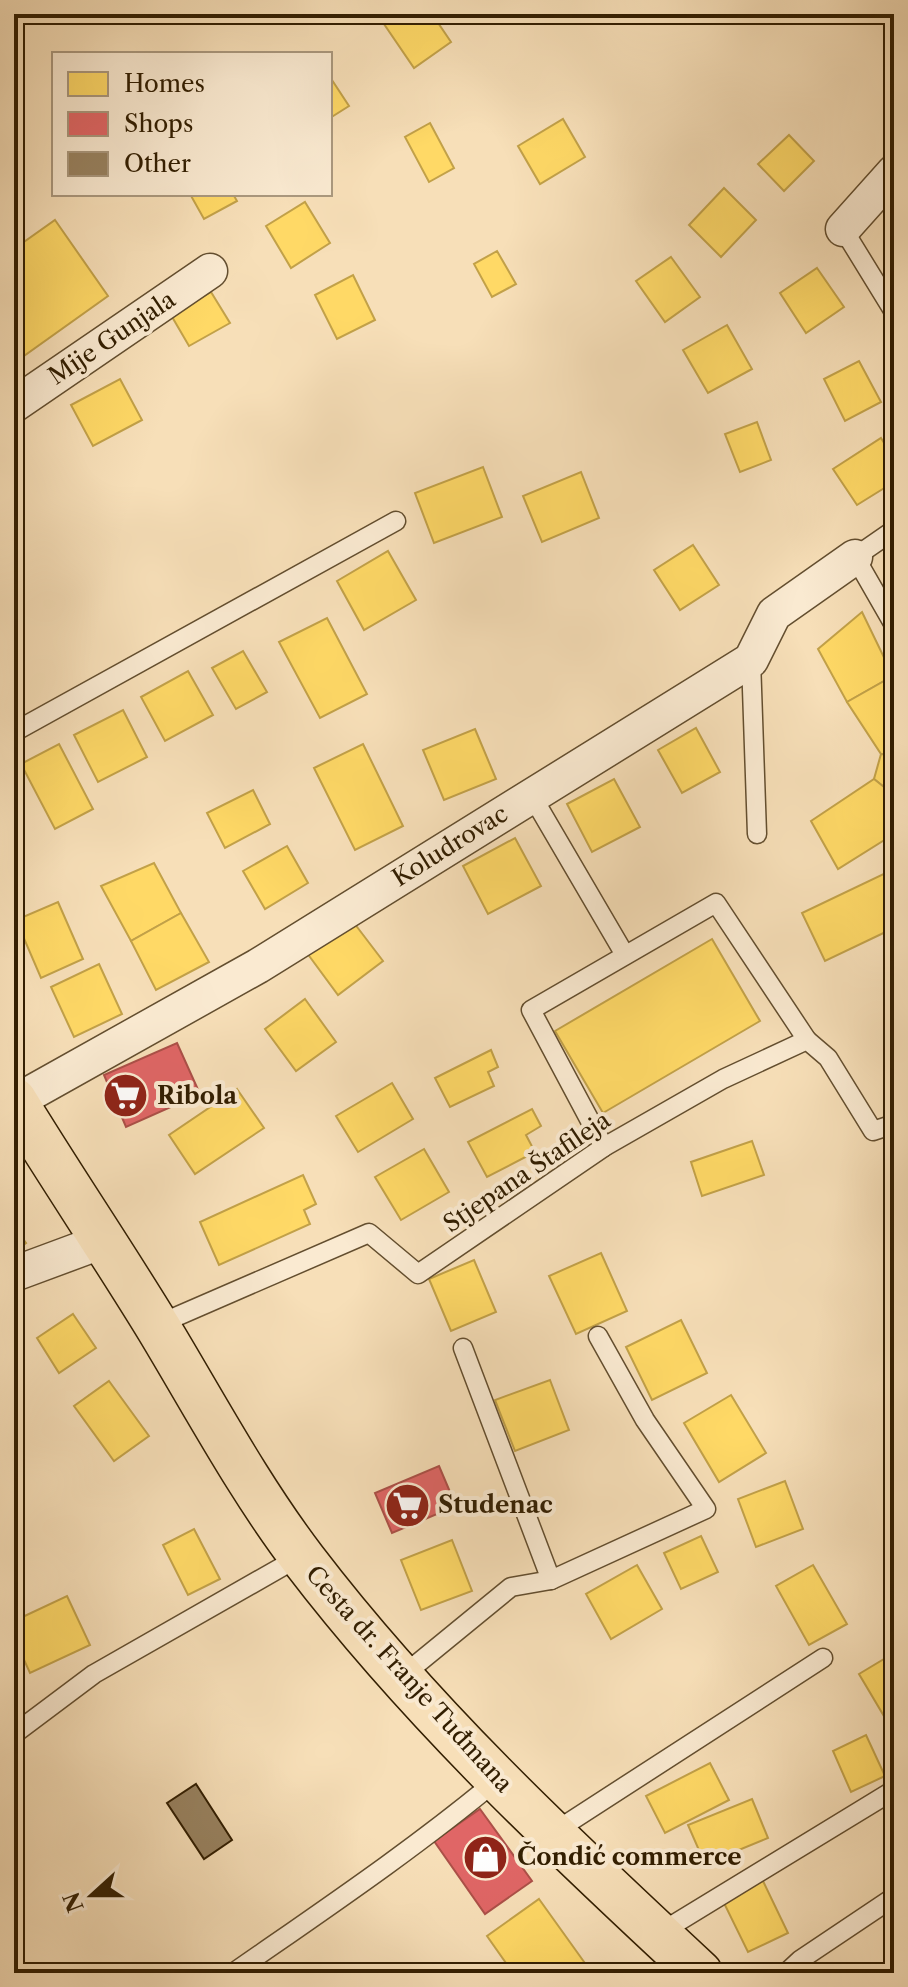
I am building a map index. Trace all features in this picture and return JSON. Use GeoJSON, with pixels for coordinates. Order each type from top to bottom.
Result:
{"type":"FeatureCollection","features":[{"type":"Feature","properties":{"kind":"main road","name":"Cesta dr. Franje Tuđmana"},"geometry":{"type":"LineString","coordinates":[[15,1101],[157,1325],[271,1514],[350,1619],[497,1780],[700,1973]]}},
{"type":"Feature","properties":{"kind":"street"},"geometry":{"type":"LineString","coordinates":[[843,229],[894,172]]}},
{"type":"Feature","properties":{"kind":"street","name":"Mije Gunjala"},"geometry":{"type":"LineString","coordinates":[[14,405],[210,271]]}},
{"type":"Feature","properties":{"kind":"street"},"geometry":{"type":"LineString","coordinates":[[751,660],[774,614],[855,557]]}},
{"type":"Feature","properties":{"kind":"street","name":"Koludrovac"},"geometry":{"type":"LineString","coordinates":[[15,1101],[258,966],[751,660]]}},
{"type":"Feature","properties":{"kind":"street"},"geometry":{"type":"LineString","coordinates":[[14,1274],[103,1241]]}},
{"type":"Feature","properties":{"kind":"lane"},"geometry":{"type":"LineString","coordinates":[[843,229],[894,312]]}},
{"type":"Feature","properties":{"kind":"lane"},"geometry":{"type":"LineString","coordinates":[[14,732],[396,521]]}},
{"type":"Feature","properties":{"kind":"lane"},"geometry":{"type":"LineString","coordinates":[[894,530],[855,557],[894,625]]}},
{"type":"Feature","properties":{"kind":"lane"},"geometry":{"type":"LineString","coordinates":[[751,660],[757,834]]}},
{"type":"Feature","properties":{"kind":"lane"},"geometry":{"type":"LineString","coordinates":[[532,796],[625,955]]}},
{"type":"Feature","properties":{"kind":"lane"},"geometry":{"type":"LineString","coordinates":[[604,1147],[531,1010],[716,903],[807,1040],[828,1058],[873,1131],[894,1124]]}},
{"type":"Feature","properties":{"kind":"lane","name":"Stjepana Štafileja"},"geometry":{"type":"LineString","coordinates":[[157,1325],[369,1233],[418,1274],[604,1147],[723,1079],[807,1040]]}},
{"type":"Feature","properties":{"kind":"lane"},"geometry":{"type":"LineString","coordinates":[[401,1677],[511,1587],[551,1580],[706,1509],[645,1420],[598,1336]]}},
{"type":"Feature","properties":{"kind":"lane"},"geometry":{"type":"LineString","coordinates":[[463,1348],[551,1580]]}},
{"type":"Feature","properties":{"kind":"lane"},"geometry":{"type":"LineString","coordinates":[[14,1734],[94,1674],[301,1556]]}},
{"type":"Feature","properties":{"kind":"lane"},"geometry":{"type":"LineString","coordinates":[[551,1834],[823,1658]]}},
{"type":"Feature","properties":{"kind":"lane"},"geometry":{"type":"LineString","coordinates":[[233,1973],[383,1867],[497,1780]]}},
{"type":"Feature","properties":{"kind":"lane"},"geometry":{"type":"LineString","coordinates":[[658,1934],[894,1790]]}},
{"type":"Feature","properties":{"kind":"lane"},"geometry":{"type":"LineString","coordinates":[[786,1973],[800,1960],[894,1897]]}},
{"type":"Feature","properties":{"kind":"building: Homes"},"geometry":{"type":"Polygon","coordinates":[[[399,14],[432,14],[451,42],[414,68],[384,24],[399,14]]]}},
{"type":"Feature","properties":{"kind":"building: Homes"},"geometry":{"type":"Polygon","coordinates":[[[332,80],[349,106],[332,117],[332,80]]]}},
{"type":"Feature","properties":{"kind":"building: Homes"},"geometry":{"type":"Polygon","coordinates":[[[563,119],[585,157],[540,184],[518,146],[563,119]]]}},
{"type":"Feature","properties":{"kind":"building: Homes"},"geometry":{"type":"Polygon","coordinates":[[[430,123],[454,168],[429,182],[405,137],[430,123]]]}},
{"type":"Feature","properties":{"kind":"building: Homes"},"geometry":{"type":"Polygon","coordinates":[[[789,135],[814,161],[784,191],[758,164],[789,135]]]}},
{"type":"Feature","properties":{"kind":"building: Homes"},"geometry":{"type":"Polygon","coordinates":[[[724,188],[756,220],[721,257],[689,225],[724,188]]]}},
{"type":"Feature","properties":{"kind":"building: Homes"},"geometry":{"type":"Polygon","coordinates":[[[191,196],[234,196],[237,201],[204,219],[191,196]]]}},
{"type":"Feature","properties":{"kind":"building: Homes"},"geometry":{"type":"Polygon","coordinates":[[[305,202],[330,243],[291,268],[266,226],[305,202]]]}},
{"type":"Feature","properties":{"kind":"building: Homes"},"geometry":{"type":"Polygon","coordinates":[[[55,220],[108,296],[14,363],[14,249],[55,220]]]}},
{"type":"Feature","properties":{"kind":"building: Homes"},"geometry":{"type":"Polygon","coordinates":[[[497,251],[516,284],[492,297],[474,264],[497,251]]]}},
{"type":"Feature","properties":{"kind":"building: Homes"},"geometry":{"type":"Polygon","coordinates":[[[671,257],[700,297],[665,322],[636,281],[671,257]]]}},
{"type":"Feature","properties":{"kind":"building: Homes"},"geometry":{"type":"Polygon","coordinates":[[[817,268],[844,307],[806,333],[780,293],[817,268]]]}},
{"type":"Feature","properties":{"kind":"building: Homes"},"geometry":{"type":"Polygon","coordinates":[[[353,275],[375,320],[337,339],[315,295],[353,275]]]}},
{"type":"Feature","properties":{"kind":"building: Homes"},"geometry":{"type":"Polygon","coordinates":[[[211,292],[230,323],[189,346],[171,315],[211,292]]]}},
{"type":"Feature","properties":{"kind":"building: Homes"},"geometry":{"type":"Polygon","coordinates":[[[727,325],[752,369],[708,393],[683,350],[727,325]]]}},
{"type":"Feature","properties":{"kind":"building: Homes"},"geometry":{"type":"Polygon","coordinates":[[[859,361],[881,402],[845,421],[824,379],[859,361]]]}},
{"type":"Feature","properties":{"kind":"building: Homes"},"geometry":{"type":"Polygon","coordinates":[[[120,379],[142,420],[93,446],[71,405],[120,379]]]}},
{"type":"Feature","properties":{"kind":"building: Homes"},"geometry":{"type":"Polygon","coordinates":[[[757,422],[771,460],[740,472],[725,434],[757,422]]]}},
{"type":"Feature","properties":{"kind":"building: Homes"},"geometry":{"type":"Polygon","coordinates":[[[881,438],[894,459],[894,482],[857,505],[833,469],[881,438]]]}},
{"type":"Feature","properties":{"kind":"building: Homes"},"geometry":{"type":"Polygon","coordinates":[[[483,467],[502,517],[434,543],[415,493],[483,467]]]}},
{"type":"Feature","properties":{"kind":"building: Homes"},"geometry":{"type":"Polygon","coordinates":[[[581,472],[599,518],[542,542],[523,496],[581,472]]]}},
{"type":"Feature","properties":{"kind":"building: Homes"},"geometry":{"type":"Polygon","coordinates":[[[693,545],[719,585],[680,610],[654,570],[693,545]]]}},
{"type":"Feature","properties":{"kind":"building: Homes"},"geometry":{"type":"Polygon","coordinates":[[[388,551],[416,600],[364,630],[337,581],[388,551]]]}},
{"type":"Feature","properties":{"kind":"building: Homes"},"geometry":{"type":"Polygon","coordinates":[[[862,612],[893,676],[847,702],[818,649],[862,612]]]}},
{"type":"Feature","properties":{"kind":"building: Homes"},"geometry":{"type":"Polygon","coordinates":[[[327,618],[367,694],[320,718],[279,642],[327,618]]]}},
{"type":"Feature","properties":{"kind":"building: Homes"},"geometry":{"type":"Polygon","coordinates":[[[243,651],[267,692],[236,709],[212,668],[243,651]]]}},
{"type":"Feature","properties":{"kind":"building: Homes"},"geometry":{"type":"Polygon","coordinates":[[[188,671],[213,715],[165,741],[141,697],[188,671]]]}},
{"type":"Feature","properties":{"kind":"building: Homes"},"geometry":{"type":"Polygon","coordinates":[[[893,676],[894,756],[881,754],[847,702],[893,676]]]}},
{"type":"Feature","properties":{"kind":"building: Homes"},"geometry":{"type":"Polygon","coordinates":[[[123,710],[147,757],[98,782],[74,735],[123,710]]]}},
{"type":"Feature","properties":{"kind":"building: Homes"},"geometry":{"type":"Polygon","coordinates":[[[696,728],[720,772],[682,793],[658,750],[696,728]]]}},
{"type":"Feature","properties":{"kind":"building: Homes"},"geometry":{"type":"Polygon","coordinates":[[[475,729],[496,779],[444,800],[423,750],[475,729]]]}},
{"type":"Feature","properties":{"kind":"building: Homes"},"geometry":{"type":"Polygon","coordinates":[[[59,744],[93,809],[55,829],[21,764],[59,744]]]}},
{"type":"Feature","properties":{"kind":"building: Homes"},"geometry":{"type":"Polygon","coordinates":[[[363,744],[403,826],[355,850],[314,768],[363,744]]]}},
{"type":"Feature","properties":{"kind":"building: Homes"},"geometry":{"type":"Polygon","coordinates":[[[881,754],[894,756],[894,795],[874,779],[881,754]]]}},
{"type":"Feature","properties":{"kind":"building: Homes"},"geometry":{"type":"Polygon","coordinates":[[[614,779],[640,827],[592,852],[567,804],[614,779]]]}},
{"type":"Feature","properties":{"kind":"building: Homes"},"geometry":{"type":"Polygon","coordinates":[[[874,779],[894,795],[894,834],[838,869],[811,821],[874,779]]]}},
{"type":"Feature","properties":{"kind":"building: Homes"},"geometry":{"type":"Polygon","coordinates":[[[253,790],[270,824],[225,848],[207,813],[253,790]]]}},
{"type":"Feature","properties":{"kind":"building: Homes"},"geometry":{"type":"Polygon","coordinates":[[[515,838],[541,886],[488,914],[463,866],[515,838]]]}},
{"type":"Feature","properties":{"kind":"building: Homes"},"geometry":{"type":"Polygon","coordinates":[[[287,846],[308,883],[265,909],[243,871],[287,846]]]}},
{"type":"Feature","properties":{"kind":"building: Homes"},"geometry":{"type":"Polygon","coordinates":[[[154,863],[181,913],[131,941],[101,886],[154,863]]]}},
{"type":"Feature","properties":{"kind":"building: Homes"},"geometry":{"type":"Polygon","coordinates":[[[894,869],[894,928],[825,961],[802,913],[894,869]]]}},
{"type":"Feature","properties":{"kind":"building: Homes"},"geometry":{"type":"Polygon","coordinates":[[[58,902],[83,959],[41,978],[16,920],[58,902]]]}},
{"type":"Feature","properties":{"kind":"building: Homes"},"geometry":{"type":"Polygon","coordinates":[[[181,913],[209,962],[156,990],[131,941],[181,913]]]}},
{"type":"Feature","properties":{"kind":"building: Homes"},"geometry":{"type":"Polygon","coordinates":[[[351,919],[383,961],[338,995],[307,953],[351,919]]]}},
{"type":"Feature","properties":{"kind":"building: Homes"},"geometry":{"type":"Polygon","coordinates":[[[712,939],[760,1021],[603,1113],[555,1031],[712,939]]]}},
{"type":"Feature","properties":{"kind":"building: Homes"},"geometry":{"type":"Polygon","coordinates":[[[99,964],[122,1014],[74,1037],[51,987],[99,964]]]}},
{"type":"Feature","properties":{"kind":"building: Homes"},"geometry":{"type":"Polygon","coordinates":[[[305,999],[336,1042],[296,1071],[265,1029],[305,999]]]}},
{"type":"Feature","properties":{"kind":"building: Homes"},"geometry":{"type":"Polygon","coordinates":[[[491,1050],[498,1067],[488,1072],[494,1086],[450,1107],[435,1078],[491,1050]]]}},
{"type":"Feature","properties":{"kind":"building: Homes"},"geometry":{"type":"Polygon","coordinates":[[[392,1083],[413,1119],[358,1152],[336,1116],[392,1083]]]}},
{"type":"Feature","properties":{"kind":"building: Homes"},"geometry":{"type":"Polygon","coordinates":[[[237,1089],[264,1128],[195,1174],[169,1135],[237,1089]]]}},
{"type":"Feature","properties":{"kind":"building: Homes"},"geometry":{"type":"Polygon","coordinates":[[[532,1109],[541,1126],[526,1135],[535,1152],[487,1177],[468,1142],[532,1109]]]}},
{"type":"Feature","properties":{"kind":"building: Homes"},"geometry":{"type":"Polygon","coordinates":[[[752,1141],[764,1175],[702,1196],[691,1162],[752,1141]]]}},
{"type":"Feature","properties":{"kind":"building: Homes"},"geometry":{"type":"Polygon","coordinates":[[[424,1149],[449,1192],[401,1220],[375,1177],[424,1149]]]}},
{"type":"Feature","properties":{"kind":"building: Homes"},"geometry":{"type":"Polygon","coordinates":[[[303,1175],[316,1204],[304,1210],[310,1224],[219,1265],[200,1222],[303,1175]]]}},
{"type":"Feature","properties":{"kind":"building: Homes"},"geometry":{"type":"Polygon","coordinates":[[[14,1226],[26,1243],[14,1252],[14,1226]]]}},
{"type":"Feature","properties":{"kind":"building: Homes"},"geometry":{"type":"Polygon","coordinates":[[[601,1253],[627,1311],[576,1334],[549,1276],[601,1253]]]}},
{"type":"Feature","properties":{"kind":"building: Homes"},"geometry":{"type":"Polygon","coordinates":[[[474,1260],[496,1312],[451,1331],[429,1279],[474,1260]]]}},
{"type":"Feature","properties":{"kind":"building: Homes"},"geometry":{"type":"Polygon","coordinates":[[[73,1314],[96,1348],[59,1373],[37,1338],[73,1314]]]}},
{"type":"Feature","properties":{"kind":"building: Homes"},"geometry":{"type":"Polygon","coordinates":[[[681,1320],[707,1373],[652,1400],[626,1347],[681,1320]]]}},
{"type":"Feature","properties":{"kind":"building: Homes"},"geometry":{"type":"Polygon","coordinates":[[[550,1380],[569,1430],[515,1451],[495,1400],[550,1380]]]}},
{"type":"Feature","properties":{"kind":"building: Homes"},"geometry":{"type":"Polygon","coordinates":[[[109,1381],[149,1436],[114,1461],[74,1406],[109,1381]]]}},
{"type":"Feature","properties":{"kind":"building: Homes"},"geometry":{"type":"Polygon","coordinates":[[[731,1395],[766,1453],[719,1482],[684,1423],[731,1395]]]}},
{"type":"Feature","properties":{"kind":"building: Homes"},"geometry":{"type":"Polygon","coordinates":[[[785,1481],[803,1529],[756,1547],[738,1499],[785,1481]]]}},
{"type":"Feature","properties":{"kind":"building: Homes"},"geometry":{"type":"Polygon","coordinates":[[[194,1529],[220,1579],[188,1595],[163,1545],[194,1529]]]}},
{"type":"Feature","properties":{"kind":"building: Homes"},"geometry":{"type":"Polygon","coordinates":[[[701,1536],[718,1572],[681,1589],[664,1553],[701,1536]]]}},
{"type":"Feature","properties":{"kind":"building: Homes"},"geometry":{"type":"Polygon","coordinates":[[[452,1540],[472,1591],[421,1610],[401,1560],[452,1540]]]}},
{"type":"Feature","properties":{"kind":"building: Homes"},"geometry":{"type":"Polygon","coordinates":[[[637,1565],[662,1609],[611,1639],[586,1594],[637,1565]]]}},
{"type":"Feature","properties":{"kind":"building: Homes"},"geometry":{"type":"Polygon","coordinates":[[[813,1565],[847,1624],[809,1645],[776,1586],[813,1565]]]}},
{"type":"Feature","properties":{"kind":"building: Homes"},"geometry":{"type":"Polygon","coordinates":[[[67,1596],[90,1645],[30,1673],[14,1638],[14,1621],[67,1596]]]}},
{"type":"Feature","properties":{"kind":"building: Homes"},"geometry":{"type":"Polygon","coordinates":[[[894,1653],[894,1733],[859,1674],[894,1653]]]}},
{"type":"Feature","properties":{"kind":"building: Homes"},"geometry":{"type":"Polygon","coordinates":[[[866,1735],[885,1776],[851,1792],[833,1751],[866,1735]]]}},
{"type":"Feature","properties":{"kind":"building: Homes"},"geometry":{"type":"Polygon","coordinates":[[[710,1763],[729,1800],[665,1833],[646,1796],[710,1763]]]}},
{"type":"Feature","properties":{"kind":"building: Homes"},"geometry":{"type":"Polygon","coordinates":[[[752,1799],[768,1838],[705,1864],[688,1825],[752,1799]]]}},
{"type":"Feature","properties":{"kind":"building: Homes"},"geometry":{"type":"Polygon","coordinates":[[[762,1879],[788,1933],[748,1952],[722,1899],[762,1879]]]}},
{"type":"Feature","properties":{"kind":"building: Homes"},"geometry":{"type":"Polygon","coordinates":[[[539,1899],[587,1966],[578,1973],[513,1973],[487,1936],[539,1899]]]}},
{"type":"Feature","properties":{"kind":"building: Shops"},"geometry":{"type":"Polygon","coordinates":[[[177,1043],[200,1094],[126,1127],[104,1075],[177,1043]]]}},
{"type":"Feature","properties":{"kind":"building: Shops"},"geometry":{"type":"Polygon","coordinates":[[[439,1466],[456,1506],[392,1533],[375,1493],[439,1466]]]}},
{"type":"Feature","properties":{"kind":"building: Shops"},"geometry":{"type":"Polygon","coordinates":[[[480,1809],[532,1881],[485,1914],[434,1841],[480,1809]]]}},
{"type":"Feature","properties":{"kind":"building: Other"},"geometry":{"type":"Polygon","coordinates":[[[196,1784],[232,1840],[204,1859],[167,1803],[196,1784]]]}},
{"type":"Feature","properties":{"kind":"place","name":"Ribola"},"geometry":{"type":"Point","coordinates":[126,1096]}},
{"type":"Feature","properties":{"kind":"place","name":"Studenac"},"geometry":{"type":"Point","coordinates":[407,1505]}},
{"type":"Feature","properties":{"kind":"place","name":"Čondić commerce"},"geometry":{"type":"Point","coordinates":[486,1857]}}]}
